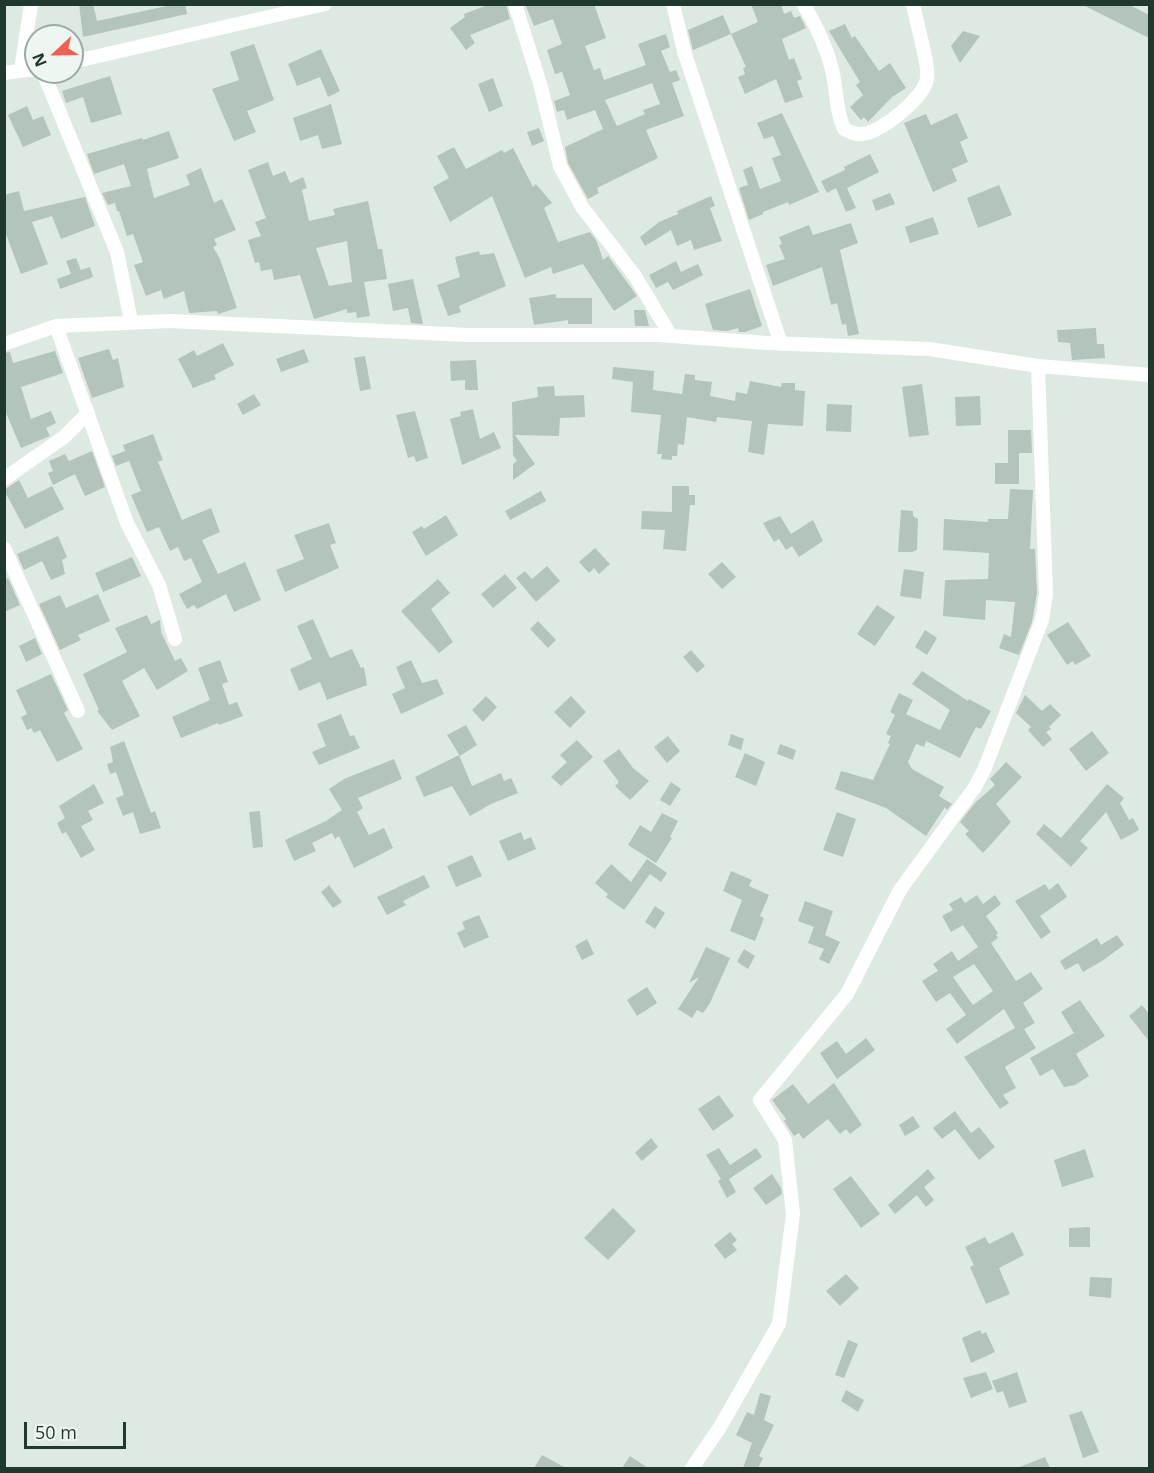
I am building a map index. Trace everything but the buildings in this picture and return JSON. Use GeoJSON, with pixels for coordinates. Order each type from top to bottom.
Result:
{"type":"FeatureCollection","features":[{"type":"Feature","properties":{"kind":"street"},"geometry":{"type":"LineString","coordinates":[[21,70],[31,4]]}},
{"type":"Feature","properties":{"kind":"street"},"geometry":{"type":"LineString","coordinates":[[84,59],[325,4]]}},
{"type":"Feature","properties":{"kind":"street"},"geometry":{"type":"LineString","coordinates":[[515,4],[541,87],[560,166],[582,207],[635,276],[671,336]]}},
{"type":"Feature","properties":{"kind":"street"},"geometry":{"type":"LineString","coordinates":[[673,4],[687,62],[781,344]]}},
{"type":"Feature","properties":{"kind":"street"},"geometry":{"type":"LineString","coordinates":[[803,4],[810,15],[833,73],[840,120],[844,129],[863,134],[873,132],[891,119],[917,100],[925,89],[928,76],[912,4]]}},
{"type":"Feature","properties":{"kind":"street"},"geometry":{"type":"LineString","coordinates":[[4,73],[24,70]]}},
{"type":"Feature","properties":{"kind":"street"},"geometry":{"type":"LineString","coordinates":[[48,84],[117,252],[131,321]]}},
{"type":"Feature","properties":{"kind":"street"},"geometry":{"type":"LineString","coordinates":[[4,344],[56,326],[170,321],[468,335],[671,336],[781,344],[929,349],[1038,366],[1149,375]]}},
{"type":"Feature","properties":{"kind":"street"},"geometry":{"type":"LineString","coordinates":[[56,326],[127,523],[159,585],[175,639]]}},
{"type":"Feature","properties":{"kind":"street"},"geometry":{"type":"LineString","coordinates":[[692,1468],[720,1427],[779,1324],[793,1214],[792,1201],[785,1140],[760,1100],[847,994],[900,890],[975,787],[984,770],[1042,620],[1046,594],[1038,366]]}},
{"type":"Feature","properties":{"kind":"street"},"geometry":{"type":"LineString","coordinates":[[4,479],[64,437],[88,413]]}},
{"type":"Feature","properties":{"kind":"street"},"geometry":{"type":"LineString","coordinates":[[4,548],[78,711]]}}]}
